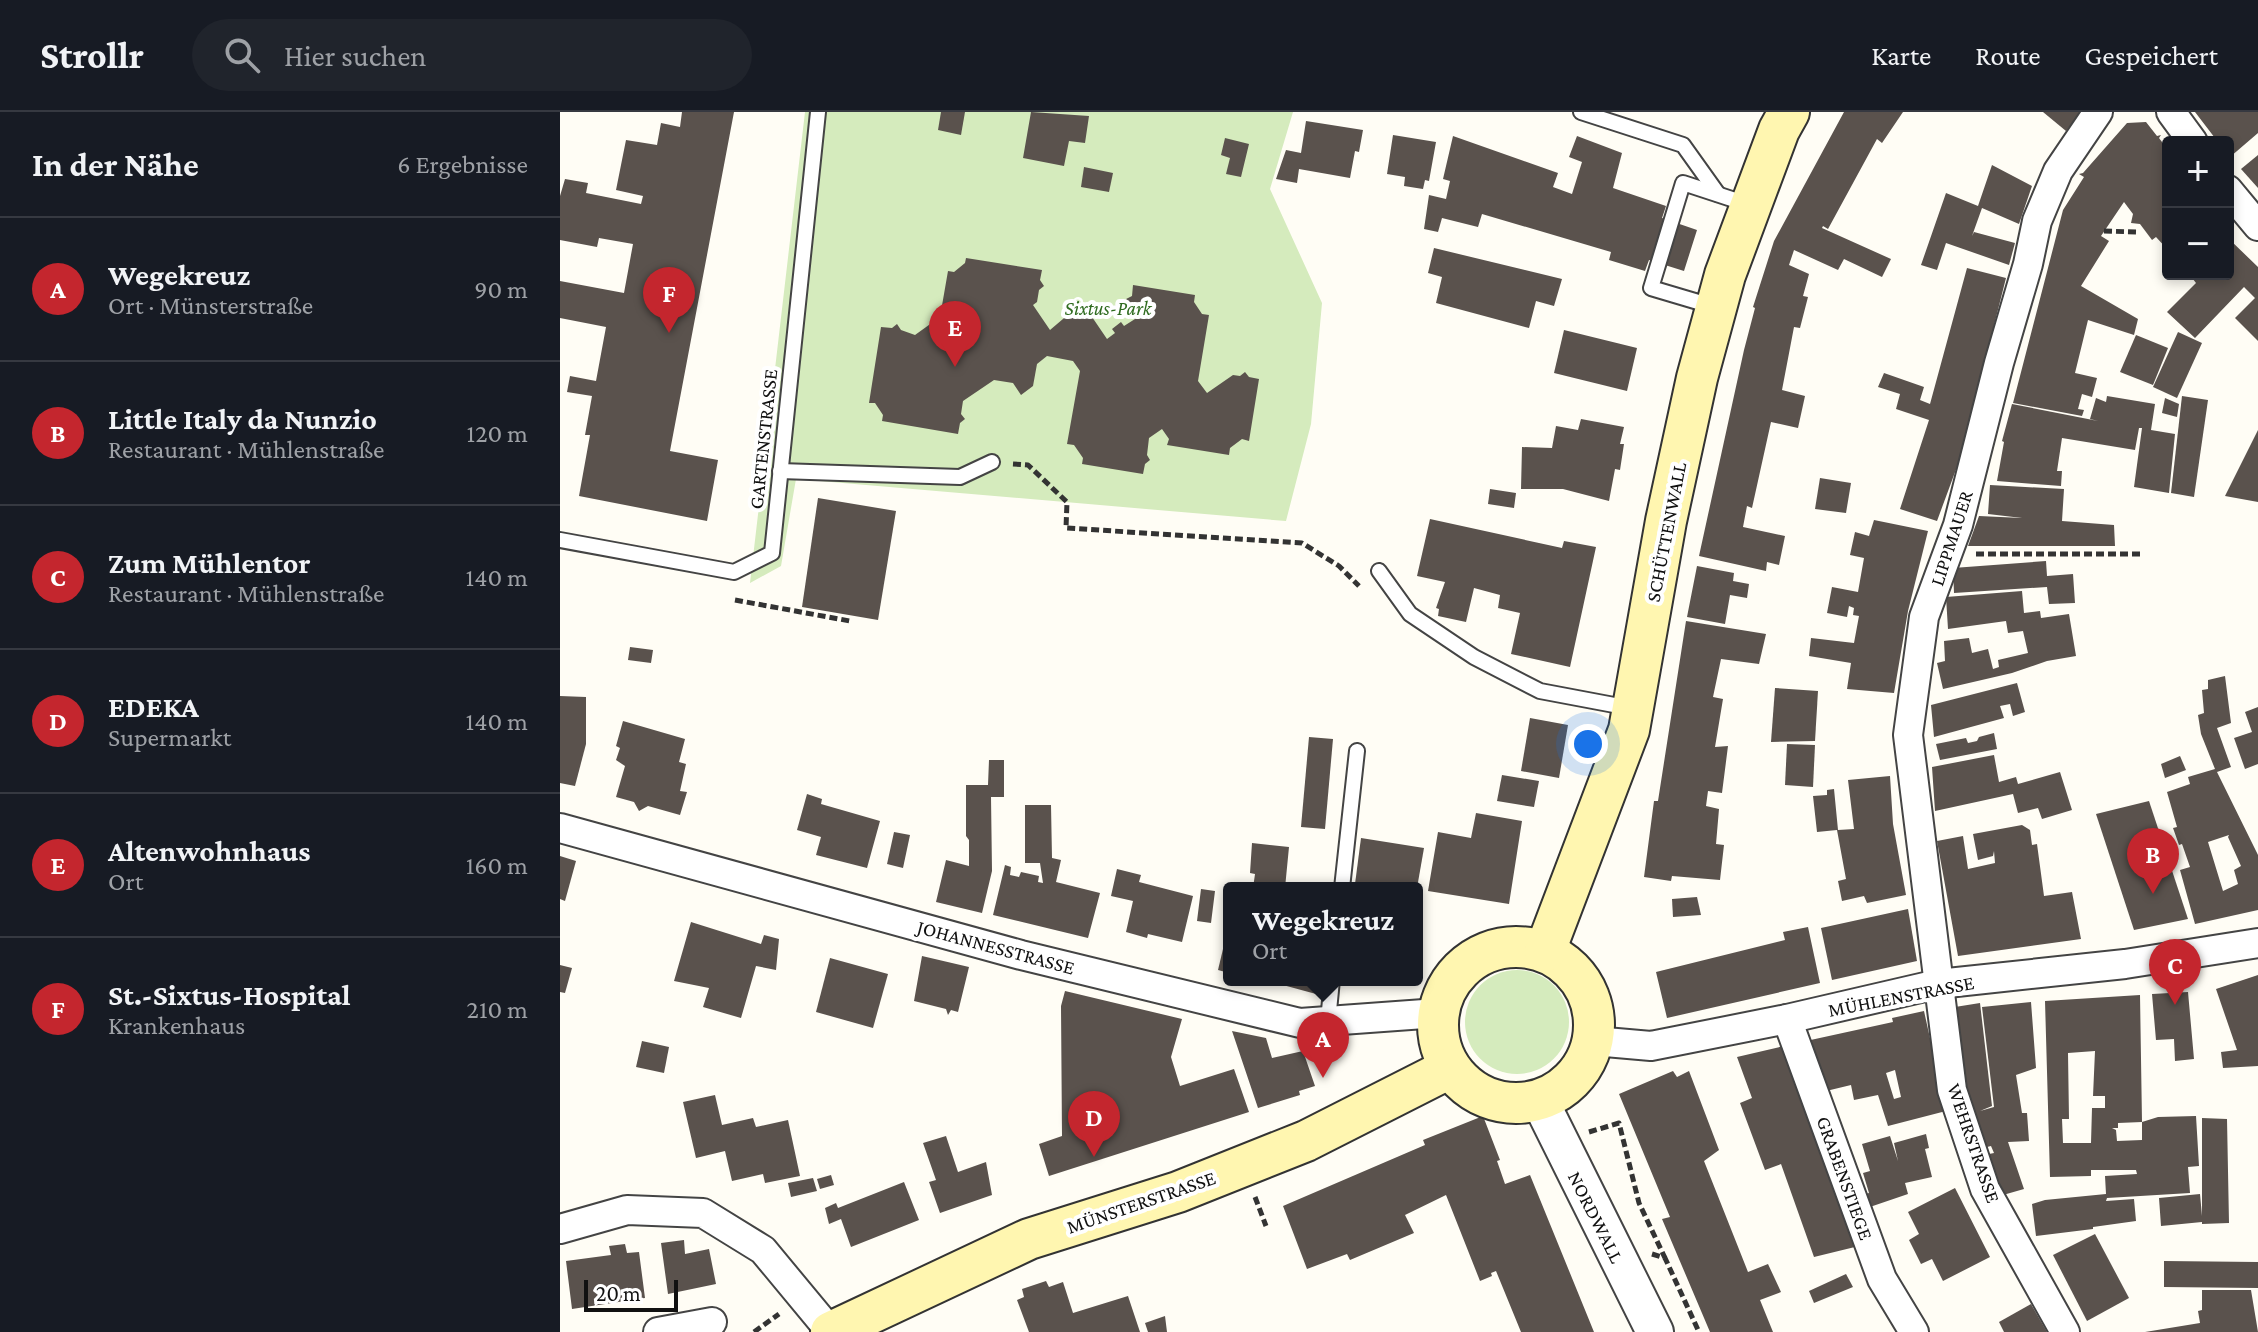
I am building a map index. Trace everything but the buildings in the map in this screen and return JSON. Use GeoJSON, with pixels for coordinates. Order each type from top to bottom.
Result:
{"type":"FeatureCollection","features":[{"type":"Feature","properties":{"kind":"main road","name":"SCHÜTTENWALL"},"geometry":{"type":"LineString","coordinates":[[1545,951],[1608,787],[1634,709],[1666,521],[1697,378],[1716,308],[1734,200],[1789,112]]}},
{"type":"Feature","properties":{"kind":"main road"},"geometry":{"type":"LineString","coordinates":[[1517,946],[1545,951],[1564,962],[1580,978],[1591,997],[1595,1019],[1594,1041],[1582,1069],[1561,1090],[1540,1101],[1510,1104],[1487,1099],[1466,1086],[1450,1068],[1438,1042],[1438,1013],[1447,986],[1465,965],[1489,951],[1517,946]]}},
{"type":"Feature","properties":{"kind":"main road","name":"MÜNSTERSTRASSE"},"geometry":{"type":"LineString","coordinates":[[831,1332],[1029,1239],[1178,1192],[1306,1141],[1450,1068]]}},
{"type":"Feature","properties":{"kind":"street","name":"LIPPMAUER"},"geometry":{"type":"LineString","coordinates":[[1938,984],[1908,735],[1924,617],[1958,525],[2037,221],[2058,171],[2098,112]]}},
{"type":"Feature","properties":{"kind":"street"},"geometry":{"type":"LineString","coordinates":[[2171,112],[2189,136]]}},
{"type":"Feature","properties":{"kind":"street"},"geometry":{"type":"LineString","coordinates":[[2234,197],[2258,226]]}},
{"type":"Feature","properties":{"kind":"street","name":"JOHANNESSTRASSE"},"geometry":{"type":"LineString","coordinates":[[560,828],[1021,955],[1300,1023],[1438,1013]]}},
{"type":"Feature","properties":{"kind":"street","name":"MÜHLENSTRASSE"},"geometry":{"type":"LineString","coordinates":[[1594,1041],[1651,1046],[1938,984],[2125,964],[2258,943]]}},
{"type":"Feature","properties":{"kind":"street","name":"WEHRSTRASSE"},"geometry":{"type":"LineString","coordinates":[[1938,984],[1952,1090],[1985,1189],[2065,1332]]}},
{"type":"Feature","properties":{"kind":"street","name":"GRABENSTIEGE"},"geometry":{"type":"LineString","coordinates":[[1787,1019],[1882,1279],[1914,1332]]}},
{"type":"Feature","properties":{"kind":"street","name":"NORDWALL"},"geometry":{"type":"LineString","coordinates":[[1540,1101],[1655,1332]]}},
{"type":"Feature","properties":{"kind":"street"},"geometry":{"type":"LineString","coordinates":[[560,1229],[627,1210],[703,1213],[763,1250],[831,1332]]}},
{"type":"Feature","properties":{"kind":"street"},"geometry":{"type":"LineString","coordinates":[[658,1332],[712,1322]]}},
{"type":"Feature","properties":{"kind":"lane","name":"GARTENSTRASSE"},"geometry":{"type":"LineString","coordinates":[[560,540],[734,572],[772,553],[818,112]]}},
{"type":"Feature","properties":{"kind":"lane"},"geometry":{"type":"LineString","coordinates":[[1581,112],[1683,145],[1734,200]]}},
{"type":"Feature","properties":{"kind":"lane"},"geometry":{"type":"LineString","coordinates":[[1716,308],[1651,288],[1683,183],[1734,200]]}},
{"type":"Feature","properties":{"kind":"lane"},"geometry":{"type":"LineString","coordinates":[[780,471],[960,477],[992,462]]}},
{"type":"Feature","properties":{"kind":"lane"},"geometry":{"type":"LineString","coordinates":[[1379,571],[1410,614],[1474,657],[1540,691],[1634,709]]}},
{"type":"Feature","properties":{"kind":"lane"},"geometry":{"type":"LineString","coordinates":[[1343,882],[1357,751]]}},
{"type":"Feature","properties":{"kind":"lane"},"geometry":{"type":"LineString","coordinates":[[1328,1021],[1331,986]]}},
{"type":"Feature","properties":{"kind":"path"},"geometry":{"type":"LineString","coordinates":[[2104,231],[2136,232]]}},
{"type":"Feature","properties":{"kind":"path"},"geometry":{"type":"LineString","coordinates":[[992,462],[1028,465],[1067,502],[1066,528],[1266,539]]}},
{"type":"Feature","properties":{"kind":"path"},"geometry":{"type":"LineString","coordinates":[[1947,554],[2140,554]]}},
{"type":"Feature","properties":{"kind":"path"},"geometry":{"type":"LineString","coordinates":[[735,600],[850,621]]}},
{"type":"Feature","properties":{"kind":"green space","name":"Sixtus-Park"},"geometry":{"type":"Polygon","coordinates":[[[805,112],[1293,112],[1270,189],[1322,303],[1311,424],[1286,521],[796,479],[781,566],[750,583],[805,112]]]}},
{"type":"Feature","properties":{"kind":"green space"},"geometry":{"type":"Polygon","coordinates":[[[1517,970],[1537,974],[1554,985],[1565,1002],[1569,1022],[1565,1042],[1554,1059],[1537,1070],[1517,1074],[1497,1070],[1480,1059],[1469,1042],[1465,1022],[1469,1002],[1480,985],[1497,974],[1517,970]]]}},
{"type":"Feature","properties":{"kind":"place","name":"St.-Sixtus-Hospital"},"geometry":{"type":"Point","coordinates":[669,333]}},
{"type":"Feature","properties":{"kind":"place","name":"Altenwohnhaus"},"geometry":{"type":"Point","coordinates":[955,367]}},
{"type":"Feature","properties":{"kind":"place","name":"Little Italy da Nunzio"},"geometry":{"type":"Point","coordinates":[2153,894]}},
{"type":"Feature","properties":{"kind":"place","name":"Zum Mühlentor"},"geometry":{"type":"Point","coordinates":[2175,1005]}},
{"type":"Feature","properties":{"kind":"place","name":"Wegekreuz"},"geometry":{"type":"Point","coordinates":[1323,1078]}},
{"type":"Feature","properties":{"kind":"place","name":"EDEKA"},"geometry":{"type":"Point","coordinates":[1094,1157]}}]}
